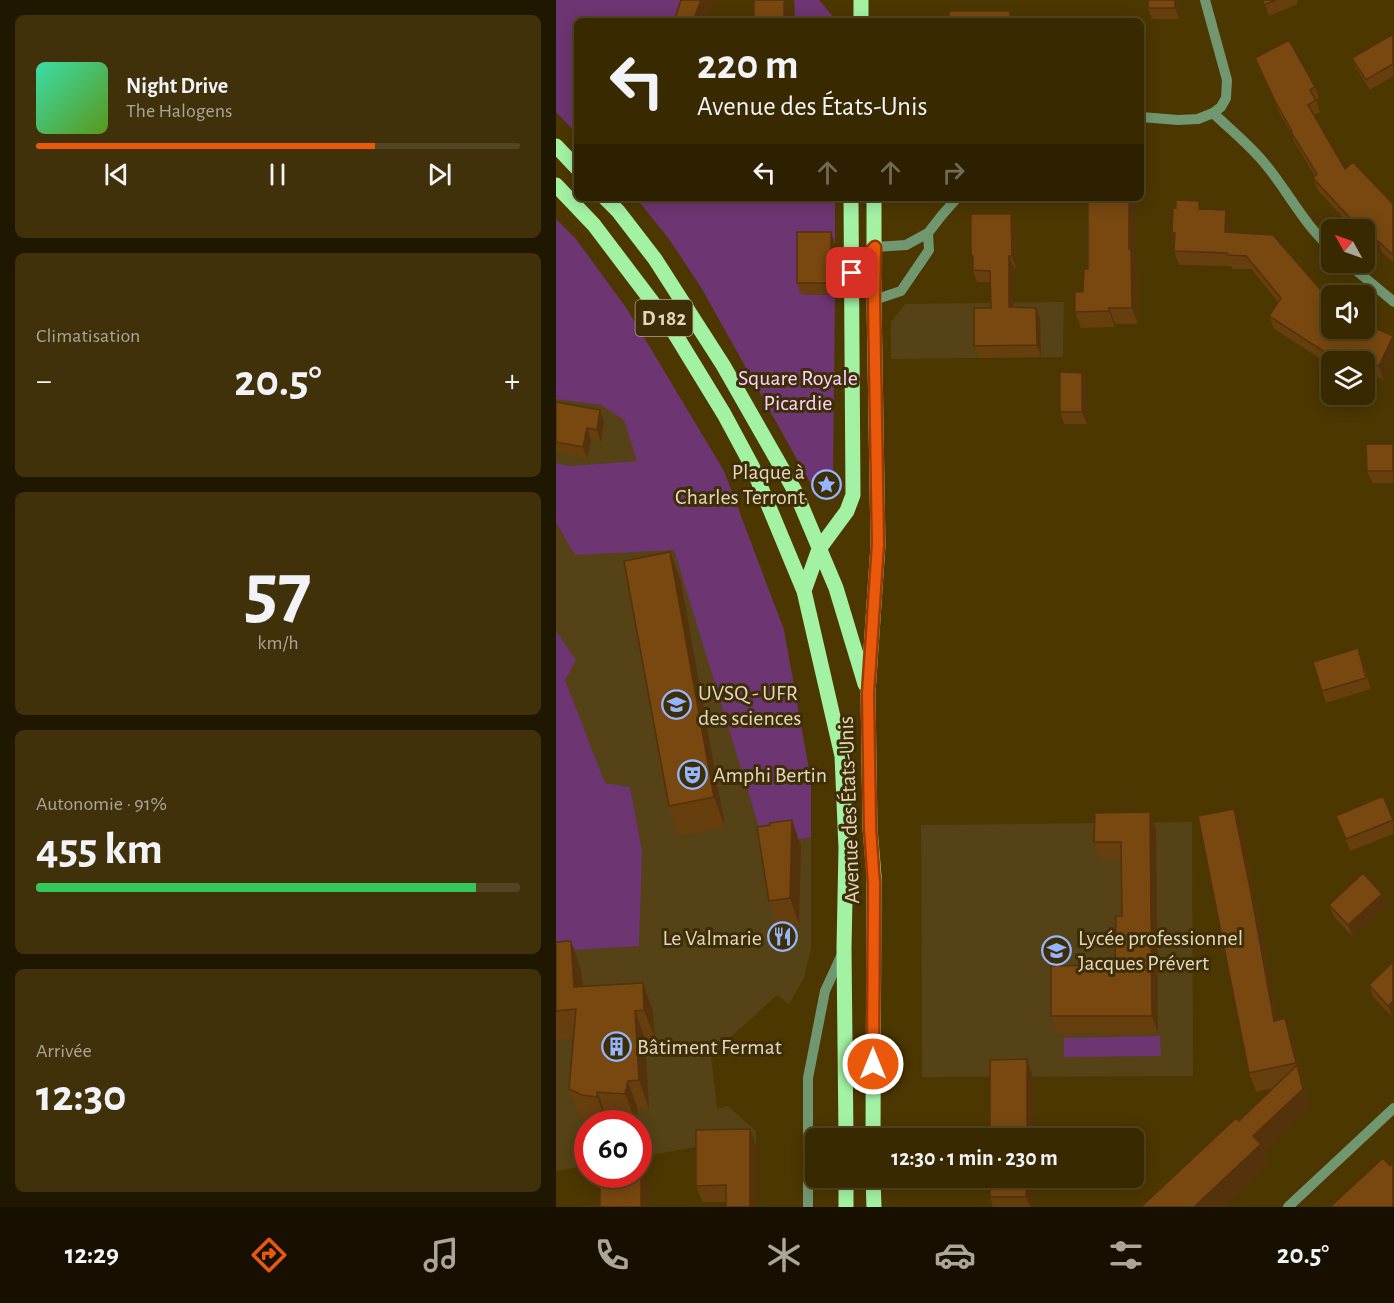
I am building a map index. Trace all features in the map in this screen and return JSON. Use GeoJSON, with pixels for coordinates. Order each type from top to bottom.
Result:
{"type":"FeatureCollection","features":[{"type":"Feature","properties":{"kind":"main road"},"geometry":{"type":"LineString","coordinates":[[861,0],[861,18]]}},
{"type":"Feature","properties":{"kind":"main road"},"geometry":{"type":"LineString","coordinates":[[556,146],[574,165]]}},
{"type":"Feature","properties":{"kind":"main road","name":"D 182"},"geometry":{"type":"LineString","coordinates":[[556,185],[594,225],[662,315],[705,384],[752,466],[804,591]]}},
{"type":"Feature","properties":{"kind":"main road","name":"D 182"},"geometry":{"type":"LineString","coordinates":[[608,201],[655,259],[723,365],[796,493],[836,588],[868,693]]}},
{"type":"Feature","properties":{"kind":"main road"},"geometry":{"type":"LineString","coordinates":[[804,591],[819,549],[847,511],[853,492],[851,201]]}},
{"type":"Feature","properties":{"kind":"main road","name":"Avenue des États-Unis"},"geometry":{"type":"LineString","coordinates":[[873,1128],[874,884],[870,828],[868,693],[878,544],[874,201]]}},
{"type":"Feature","properties":{"kind":"main road"},"geometry":{"type":"LineString","coordinates":[[852,273],[875,247]]}},
{"type":"Feature","properties":{"kind":"main road"},"geometry":{"type":"LineString","coordinates":[[852,273],[874,300]]}},
{"type":"Feature","properties":{"kind":"main road","name":"Avenue des États-Unis"},"geometry":{"type":"LineString","coordinates":[[804,591],[842,756],[846,848],[844,948],[846,1128]]}},
{"type":"Feature","properties":{"kind":"main road"},"geometry":{"type":"LineString","coordinates":[[846,1188],[846,1207]]}},
{"type":"Feature","properties":{"kind":"main road"},"geometry":{"type":"LineString","coordinates":[[874,1188],[874,1207]]}},
{"type":"Feature","properties":{"kind":"street"},"geometry":{"type":"LineString","coordinates":[[1144,117],[1198,119],[1213,113],[1226,98],[1227,81],[1205,0]]}},
{"type":"Feature","properties":{"kind":"street"},"geometry":{"type":"LineString","coordinates":[[1213,113],[1267,166],[1321,240]]}},
{"type":"Feature","properties":{"kind":"street"},"geometry":{"type":"LineString","coordinates":[[875,247],[906,245],[928,233],[955,201]]}},
{"type":"Feature","properties":{"kind":"street"},"geometry":{"type":"LineString","coordinates":[[874,300],[901,291],[929,250],[928,233]]}},
{"type":"Feature","properties":{"kind":"street"},"geometry":{"type":"LineString","coordinates":[[1359,273],[1393,302]]}},
{"type":"Feature","properties":{"kind":"street","name":"Avenue des États-Unis"},"geometry":{"type":"LineString","coordinates":[[808,1207],[808,1078],[825,991],[844,948]]}},
{"type":"Feature","properties":{"kind":"street"},"geometry":{"type":"LineString","coordinates":[[1288,1207],[1393,1108]]}},
{"type":"Feature","properties":{"kind":"shaded area","name":"UVSQ - UFR des sciences"},"geometry":{"type":"Polygon","coordinates":[[[556,219],[576,239],[627,309],[724,471],[784,630],[811,781],[811,949],[804,978],[789,1004],[777,995],[711,1055],[717,1109],[728,1106],[756,1131],[756,1145],[702,1146],[652,1155],[652,1110],[574,1110],[574,1168],[556,1171],[556,219]]]}},
{"type":"Feature","properties":{"kind":"shaded area"},"geometry":{"type":"Polygon","coordinates":[[[1064,302],[1063,357],[891,359],[891,322],[905,304],[1064,302]]]}},
{"type":"Feature","properties":{"kind":"shaded area","name":"Lycée professionnel Jacques Prévert"},"geometry":{"type":"Polygon","coordinates":[[[1192,822],[1193,1076],[922,1077],[921,825],[1192,822]]]}},
{"type":"Feature","properties":{"kind":"green space"},"geometry":{"type":"Polygon","coordinates":[[[556,0],[695,0],[689,18],[574,18],[574,131],[556,112],[556,0]]]}},
{"type":"Feature","properties":{"kind":"green space"},"geometry":{"type":"Polygon","coordinates":[[[794,0],[819,0],[834,18],[795,18],[794,0]]]}},
{"type":"Feature","properties":{"kind":"green space","name":"Square Royale Picardie"},"geometry":{"type":"Polygon","coordinates":[[[638,201],[835,201],[835,244],[802,244],[801,294],[835,295],[833,474],[823,487],[817,487],[809,481],[702,289],[669,239],[638,201]]]}},
{"type":"Feature","properties":{"kind":"green space"},"geometry":{"type":"Polygon","coordinates":[[[556,219],[576,239],[627,309],[724,471],[784,630],[811,781],[811,837],[765,847],[674,550],[575,555],[556,523],[556,463],[570,466],[637,461],[624,420],[601,405],[556,399],[556,219]]]}},
{"type":"Feature","properties":{"kind":"green space"},"geometry":{"type":"Polygon","coordinates":[[[556,631],[576,660],[565,680],[605,783],[630,787],[642,851],[639,946],[556,951],[556,631]]]}},
{"type":"Feature","properties":{"kind":"green space"},"geometry":{"type":"Polygon","coordinates":[[[1160,1036],[1161,1056],[1064,1057],[1064,1038],[1160,1036]]]}},
{"type":"Feature","properties":{"kind":"building"},"geometry":{"type":"Polygon","coordinates":[[[681,0],[701,0],[694,18],[675,18],[681,0]]]}},
{"type":"Feature","properties":{"kind":"building"},"geometry":{"type":"Polygon","coordinates":[[[754,0],[784,0],[784,18],[754,18],[754,0]]]}},
{"type":"Feature","properties":{"kind":"building"},"geometry":{"type":"Polygon","coordinates":[[[1148,0],[1175,0],[1175,8],[1148,8],[1148,0]]]}},
{"type":"Feature","properties":{"kind":"building"},"geometry":{"type":"Polygon","coordinates":[[[1263,0],[1276,0],[1264,5],[1263,0]]]}},
{"type":"Feature","properties":{"kind":"building"},"geometry":{"type":"Polygon","coordinates":[[[949,11],[1010,11],[1010,18],[949,18],[949,11]]]}},
{"type":"Feature","properties":{"kind":"building"},"geometry":{"type":"Polygon","coordinates":[[[1393,34],[1393,64],[1366,80],[1352,58],[1393,34]]]}},
{"type":"Feature","properties":{"kind":"building"},"geometry":{"type":"Polygon","coordinates":[[[1289,40],[1315,87],[1310,90],[1316,100],[1308,105],[1345,169],[1353,162],[1393,202],[1393,255],[1378,241],[1375,243],[1375,219],[1351,219],[1313,178],[1317,174],[1291,132],[1255,58],[1289,40]]]}},
{"type":"Feature","properties":{"kind":"building"},"geometry":{"type":"Polygon","coordinates":[[[1176,200],[1199,201],[1199,209],[1226,210],[1225,232],[1273,235],[1321,290],[1321,339],[1375,339],[1375,328],[1393,336],[1379,366],[1375,364],[1375,351],[1323,351],[1269,316],[1281,298],[1246,256],[1174,251],[1173,208],[1176,208],[1176,200]]]}},
{"type":"Feature","properties":{"kind":"building"},"geometry":{"type":"Polygon","coordinates":[[[1088,201],[1129,201],[1132,308],[1075,312],[1075,292],[1083,292],[1084,269],[1088,269],[1088,201]]]}},
{"type":"Feature","properties":{"kind":"building"},"geometry":{"type":"Polygon","coordinates":[[[971,214],[1011,214],[1012,256],[1009,256],[1009,307],[1036,308],[1037,345],[974,346],[974,308],[991,308],[990,271],[973,270],[971,214]]]}},
{"type":"Feature","properties":{"kind":"building"},"geometry":{"type":"Polygon","coordinates":[[[797,232],[831,232],[831,283],[797,283],[797,232]]]}},
{"type":"Feature","properties":{"kind":"building"},"geometry":{"type":"Polygon","coordinates":[[[1060,372],[1082,373],[1082,412],[1060,412],[1060,372]]]}},
{"type":"Feature","properties":{"kind":"building"},"geometry":{"type":"Polygon","coordinates":[[[556,402],[600,410],[597,430],[587,428],[583,447],[556,442],[556,402]]]}},
{"type":"Feature","properties":{"kind":"building"},"geometry":{"type":"Polygon","coordinates":[[[1366,444],[1393,444],[1393,471],[1367,471],[1366,444]]]}},
{"type":"Feature","properties":{"kind":"building"},"geometry":{"type":"Polygon","coordinates":[[[670,552],[714,797],[669,806],[624,561],[670,552]]]}},
{"type":"Feature","properties":{"kind":"building"},"geometry":{"type":"Polygon","coordinates":[[[1358,648],[1366,678],[1322,691],[1313,662],[1358,648]]]}},
{"type":"Feature","properties":{"kind":"building"},"geometry":{"type":"Polygon","coordinates":[[[1383,796],[1393,820],[1346,839],[1336,816],[1383,796]]]}},
{"type":"Feature","properties":{"kind":"building"},"geometry":{"type":"Polygon","coordinates":[[[1234,809],[1274,1021],[1285,1018],[1296,1063],[1249,1073],[1198,816],[1234,809]]]}},
{"type":"Feature","properties":{"kind":"building"},"geometry":{"type":"Polygon","coordinates":[[[1150,812],[1152,1016],[1051,1016],[1051,966],[1115,965],[1116,916],[1122,916],[1121,842],[1094,842],[1095,813],[1150,812]]]}},
{"type":"Feature","properties":{"kind":"building"},"geometry":{"type":"Polygon","coordinates":[[[792,820],[790,898],[769,901],[757,827],[792,820]]]}},
{"type":"Feature","properties":{"kind":"building"},"geometry":{"type":"Polygon","coordinates":[[[1363,873],[1382,894],[1348,925],[1329,905],[1363,873]]]}},
{"type":"Feature","properties":{"kind":"building","name":"Bâtiment Fermat"},"geometry":{"type":"Polygon","coordinates":[[[571,941],[574,987],[643,983],[644,1010],[635,1011],[639,1080],[628,1081],[625,1094],[597,1092],[597,1097],[582,1095],[569,1089],[576,1009],[556,1011],[556,942],[571,941]]]}},
{"type":"Feature","properties":{"kind":"building"},"geometry":{"type":"Polygon","coordinates":[[[1393,962],[1393,1001],[1388,1006],[1369,985],[1393,962]]]}},
{"type":"Feature","properties":{"kind":"building"},"geometry":{"type":"Polygon","coordinates":[[[1027,1059],[1027,1128],[990,1128],[990,1060],[1027,1059]]]}},
{"type":"Feature","properties":{"kind":"building"},"geometry":{"type":"Polygon","coordinates":[[[1297,1065],[1303,1089],[1253,1136],[1261,1144],[1194,1207],[1141,1207],[1236,1118],[1239,1121],[1297,1065]]]}},
{"type":"Feature","properties":{"kind":"building"},"geometry":{"type":"Polygon","coordinates":[[[750,1129],[750,1207],[726,1207],[726,1185],[696,1186],[696,1130],[750,1129]]]}},
{"type":"Feature","properties":{"kind":"building"},"geometry":{"type":"Polygon","coordinates":[[[1383,1158],[1390,1166],[1393,1163],[1393,1207],[1330,1207],[1383,1158]]]}},
{"type":"Feature","properties":{"kind":"building"},"geometry":{"type":"Polygon","coordinates":[[[600,1188],[641,1188],[641,1207],[600,1207],[600,1188]]]}},
{"type":"Feature","properties":{"kind":"building"},"geometry":{"type":"Polygon","coordinates":[[[990,1188],[1026,1188],[1026,1197],[990,1197],[990,1188]]]}},
{"type":"Feature","properties":{"kind":"place","name":"Plaque à Charles Terront"},"geometry":{"type":"Point","coordinates":[826,484]}},
{"type":"Feature","properties":{"kind":"place","name":"UVSQ - UFR des sciences"},"geometry":{"type":"Point","coordinates":[677,705]}},
{"type":"Feature","properties":{"kind":"place","name":"Amphi Bertin"},"geometry":{"type":"Point","coordinates":[692,774]}},
{"type":"Feature","properties":{"kind":"place","name":"Le Valmarie"},"geometry":{"type":"Point","coordinates":[783,937]}},
{"type":"Feature","properties":{"kind":"place","name":"Lycée professionnel Jacques Prévert"},"geometry":{"type":"Point","coordinates":[1057,950]}},
{"type":"Feature","properties":{"kind":"place","name":"Bâtiment Fermat"},"geometry":{"type":"Point","coordinates":[616,1046]}},
{"type":"Feature","properties":{"kind":"route"},"geometry":{"type":"LineString","coordinates":[[852,273],[875,247],[878,544],[868,693],[870,828],[874,884],[873,1064]]}}]}
